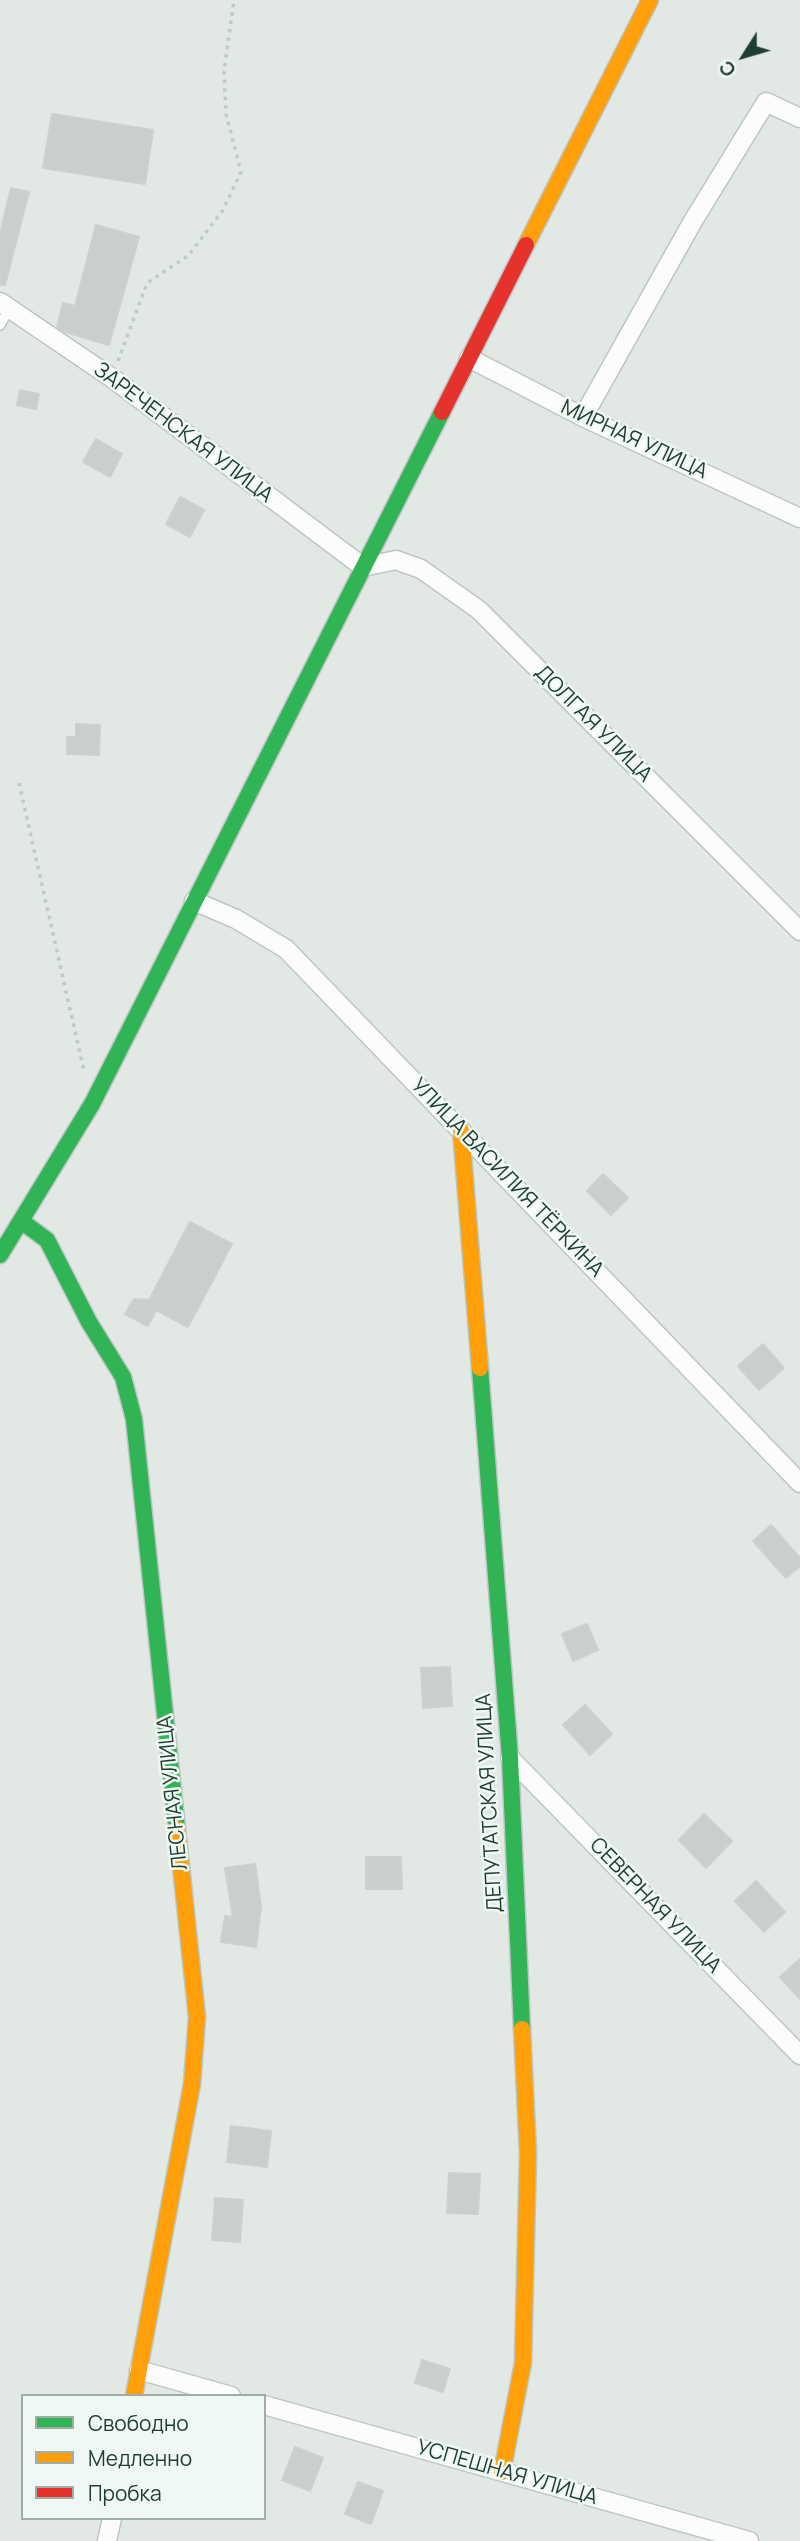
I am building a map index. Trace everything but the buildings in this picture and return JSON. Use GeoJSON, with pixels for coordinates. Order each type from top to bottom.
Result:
{"type":"FeatureCollection","features":[{"type":"Feature","properties":{"kind":"street"},"geometry":{"type":"LineString","coordinates":[[3,1245],[21,1221],[92,1104],[650,0]]}},
{"type":"Feature","properties":{"kind":"street"},"geometry":{"type":"LineString","coordinates":[[583,417],[693,221],[766,102],[800,118]]}},
{"type":"Feature","properties":{"kind":"street","name":"ЗАРЕЧЕНСКАЯ УЛИЦА"},"geometry":{"type":"LineString","coordinates":[[5,305],[112,378],[363,567]]}},
{"type":"Feature","properties":{"kind":"street","name":"МИРНАЯ УЛИЦА"},"geometry":{"type":"LineString","coordinates":[[469,358],[583,417],[800,519]]}},
{"type":"Feature","properties":{"kind":"street","name":"ДОЛГАЯ УЛИЦА"},"geometry":{"type":"LineString","coordinates":[[363,567],[396,560],[421,569],[479,610],[800,931]]}},
{"type":"Feature","properties":{"kind":"street","name":"УЛИЦА ВАСИЛИЯ ТЁРКИНА"},"geometry":{"type":"LineString","coordinates":[[194,901],[236,919],[286,949],[800,1483]]}},
{"type":"Feature","properties":{"kind":"street","name":"ДЕПУТАТСКАЯ УЛИЦА"},"geometry":{"type":"LineString","coordinates":[[461,1130],[510,1758],[528,2153],[523,2363],[502,2472]]}},
{"type":"Feature","properties":{"kind":"street","name":"ЛЕСНАЯ УЛИЦА"},"geometry":{"type":"LineString","coordinates":[[21,1221],[47,1240],[89,1322],[123,1377],[134,1419],[197,2017],[192,2084],[134,2394]]}},
{"type":"Feature","properties":{"kind":"street","name":"СЕВЕРНАЯ УЛИЦА"},"geometry":{"type":"LineString","coordinates":[[510,1758],[800,2055]]}},
{"type":"Feature","properties":{"kind":"street"},"geometry":{"type":"LineString","coordinates":[[139,2370],[224,2394]]}},
{"type":"Feature","properties":{"kind":"street","name":"УСПЕШНАЯ УЛИЦА"},"geometry":{"type":"LineString","coordinates":[[266,2406],[749,2541]]}},
{"type":"Feature","properties":{"kind":"street"},"geometry":{"type":"LineString","coordinates":[[107,2541],[111,2520]]}},
{"type":"Feature","properties":{"kind":"lane"},"geometry":{"type":"LineString","coordinates":[[0,325],[5,305]]}},
{"type":"Feature","properties":{"kind":"path"},"geometry":{"type":"LineString","coordinates":[[112,378],[147,283],[188,256],[223,210],[241,172],[226,114],[225,71],[234,0]]}},
{"type":"Feature","properties":{"kind":"path"},"geometry":{"type":"LineString","coordinates":[[19,783],[92,1104]]}},
{"type":"Feature","properties":{"kind":"traffic: fast"},"geometry":{"type":"LineString","coordinates":[[0,1255],[92,1104],[442,412]]}},
{"type":"Feature","properties":{"kind":"traffic: fast"},"geometry":{"type":"LineString","coordinates":[[21,1221],[47,1240],[89,1322],[123,1377],[134,1419],[177,1829]]}},
{"type":"Feature","properties":{"kind":"traffic: fast"},"geometry":{"type":"LineString","coordinates":[[480,1368],[510,1758],[522,2029]]}},
{"type":"Feature","properties":{"kind":"traffic: slow"},"geometry":{"type":"LineString","coordinates":[[526,245],[650,0]]}},
{"type":"Feature","properties":{"kind":"traffic: slow"},"geometry":{"type":"LineString","coordinates":[[461,1130],[480,1368]]}},
{"type":"Feature","properties":{"kind":"traffic: slow"},"geometry":{"type":"LineString","coordinates":[[134,2394],[192,2084],[197,2017],[177,1829]]}},
{"type":"Feature","properties":{"kind":"traffic: slow"},"geometry":{"type":"LineString","coordinates":[[502,2472],[523,2363],[528,2153],[522,2029]]}},
{"type":"Feature","properties":{"kind":"traffic: jam"},"geometry":{"type":"LineString","coordinates":[[442,412],[526,245]]}}]}
